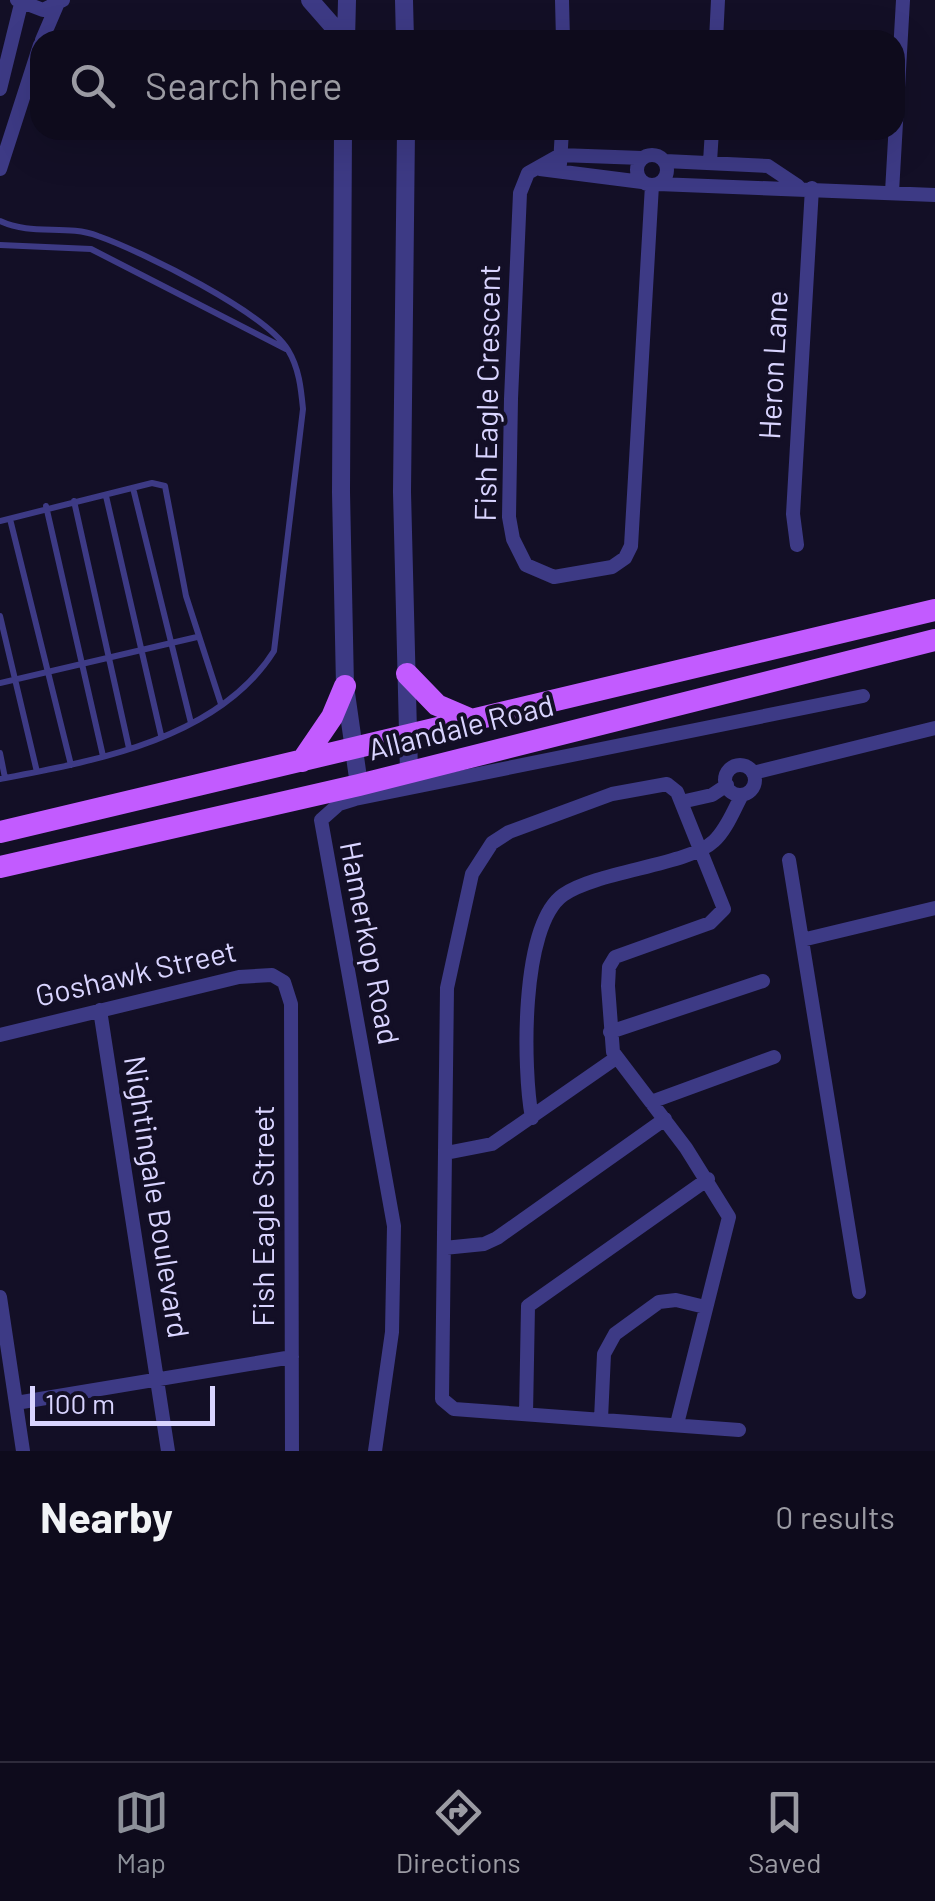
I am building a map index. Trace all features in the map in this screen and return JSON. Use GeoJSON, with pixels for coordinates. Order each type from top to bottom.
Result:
{"type":"FeatureCollection","features":[{"type":"Feature","properties":{"kind":"main road","name":"Allandale Road"},"geometry":{"type":"LineString","coordinates":[[0,832],[935,610]]}},
{"type":"Feature","properties":{"kind":"main road","name":"Allandale Road"},"geometry":{"type":"LineString","coordinates":[[0,867],[409,772],[935,640]]}},
{"type":"Feature","properties":{"kind":"main road"},"geometry":{"type":"LineString","coordinates":[[408,674],[437,705],[472,720]]}},
{"type":"Feature","properties":{"kind":"main road"},"geometry":{"type":"LineString","coordinates":[[302,761],[332,717],[346,686]]}},
{"type":"Feature","properties":{"kind":"main road"},"geometry":{"type":"LineString","coordinates":[[0,852],[110,842]]}},
{"type":"Feature","properties":{"kind":"street"},"geometry":{"type":"LineString","coordinates":[[310,0],[336,30]]}},
{"type":"Feature","properties":{"kind":"street"},"geometry":{"type":"LineString","coordinates":[[346,30],[347,0]]}},
{"type":"Feature","properties":{"kind":"street"},"geometry":{"type":"LineString","coordinates":[[404,0],[404,30]]}},
{"type":"Feature","properties":{"kind":"street"},"geometry":{"type":"LineString","coordinates":[[562,0],[562,30]]}},
{"type":"Feature","properties":{"kind":"street"},"geometry":{"type":"LineString","coordinates":[[716,30],[718,0]]}},
{"type":"Feature","properties":{"kind":"street"},"geometry":{"type":"LineString","coordinates":[[901,30],[903,0]]}},
{"type":"Feature","properties":{"kind":"street"},"geometry":{"type":"LineString","coordinates":[[0,89],[19,2],[43,10],[60,2]]}},
{"type":"Feature","properties":{"kind":"street"},"geometry":{"type":"LineString","coordinates":[[47,30],[60,2]]}},
{"type":"Feature","properties":{"kind":"street"},"geometry":{"type":"LineString","coordinates":[[0,169],[30,76]]}},
{"type":"Feature","properties":{"kind":"street"},"geometry":{"type":"LineString","coordinates":[[343,140],[341,492],[346,686],[359,784]]}},
{"type":"Feature","properties":{"kind":"street"},"geometry":{"type":"LineString","coordinates":[[406,140],[402,492],[409,772]]}},
{"type":"Feature","properties":{"kind":"street"},"geometry":{"type":"LineString","coordinates":[[559,174],[561,140]]}},
{"type":"Feature","properties":{"kind":"street"},"geometry":{"type":"LineString","coordinates":[[710,162],[711,140]]}},
{"type":"Feature","properties":{"kind":"street"},"geometry":{"type":"LineString","coordinates":[[892,192],[895,140]]}},
{"type":"Feature","properties":{"kind":"street"},"geometry":{"type":"LineString","coordinates":[[560,156],[642,158],[657,154],[665,160],[768,166],[806,187]]}},
{"type":"Feature","properties":{"kind":"street","name":"Fish Eagle Crescent"},"geometry":{"type":"LineString","coordinates":[[560,156],[526,176],[520,193],[509,518],[526,565],[545,576],[604,570],[625,558],[631,546],[651,184]]}},
{"type":"Feature","properties":{"kind":"street"},"geometry":{"type":"LineString","coordinates":[[642,158],[637,167],[651,184]]}},
{"type":"Feature","properties":{"kind":"street"},"geometry":{"type":"LineString","coordinates":[[651,184],[668,171],[665,160]]}},
{"type":"Feature","properties":{"kind":"street"},"geometry":{"type":"LineString","coordinates":[[540,169],[651,184],[806,187],[935,195]]}},
{"type":"Feature","properties":{"kind":"street","name":"Heron Lane"},"geometry":{"type":"LineString","coordinates":[[797,545],[793,514],[806,187]]}},
{"type":"Feature","properties":{"kind":"street","name":"Hamerkop Road"},"geometry":{"type":"LineString","coordinates":[[375,1451],[392,1332],[394,1226],[322,820],[347,801],[863,696]]}},
{"type":"Feature","properties":{"kind":"street"},"geometry":{"type":"LineString","coordinates":[[726,785],[726,776],[736,766],[753,773],[935,728]]}},
{"type":"Feature","properties":{"kind":"street"},"geometry":{"type":"LineString","coordinates":[[532,1118],[528,1067],[531,980],[549,911],[557,899],[579,887],[702,848],[716,839],[742,795],[754,786],[753,773]]}},
{"type":"Feature","properties":{"kind":"street"},"geometry":{"type":"LineString","coordinates":[[677,1424],[729,1217],[708,1179],[616,1058],[610,1032],[609,967],[615,958],[710,924],[722,914],[722,896],[702,848],[677,792],[667,784],[612,794],[504,834],[472,874],[448,976],[443,1402],[454,1409],[740,1430]]}},
{"type":"Feature","properties":{"kind":"street"},"geometry":{"type":"LineString","coordinates":[[726,785],[742,795]]}},
{"type":"Feature","properties":{"kind":"street"},"geometry":{"type":"LineString","coordinates":[[681,802],[712,795],[726,785]]}},
{"type":"Feature","properties":{"kind":"street"},"geometry":{"type":"LineString","coordinates":[[789,860],[859,1292]]}},
{"type":"Feature","properties":{"kind":"street"},"geometry":{"type":"LineString","coordinates":[[802,940],[935,908]]}},
{"type":"Feature","properties":{"kind":"street","name":"Goshawk Street"},"geometry":{"type":"LineString","coordinates":[[0,1034],[258,974],[284,982]]}},
{"type":"Feature","properties":{"kind":"street"},"geometry":{"type":"LineString","coordinates":[[610,1032],[763,981]]}},
{"type":"Feature","properties":{"kind":"street","name":"Fish Eagle Street"},"geometry":{"type":"LineString","coordinates":[[284,982],[292,1004],[292,1451]]}},
{"type":"Feature","properties":{"kind":"street","name":"Nightingale Boulevard"},"geometry":{"type":"LineString","coordinates":[[100,1010],[168,1451]]}},
{"type":"Feature","properties":{"kind":"street"},"geometry":{"type":"LineString","coordinates":[[651,1102],[774,1057]]}},
{"type":"Feature","properties":{"kind":"street"},"geometry":{"type":"LineString","coordinates":[[446,1153],[486,1147],[616,1058]]}},
{"type":"Feature","properties":{"kind":"street"},"geometry":{"type":"LineString","coordinates":[[444,1248],[484,1244],[497,1238],[665,1119]]}},
{"type":"Feature","properties":{"kind":"street"},"geometry":{"type":"LineString","coordinates":[[526,1414],[528,1306],[708,1179]]}},
{"type":"Feature","properties":{"kind":"street"},"geometry":{"type":"LineString","coordinates":[[0,1297],[24,1451]]}},
{"type":"Feature","properties":{"kind":"street"},"geometry":{"type":"LineString","coordinates":[[601,1419],[604,1354],[615,1334],[659,1302],[676,1300],[705,1307]]}},
{"type":"Feature","properties":{"kind":"street"},"geometry":{"type":"LineString","coordinates":[[16,1403],[292,1357]]}},
{"type":"Feature","properties":{"kind":"lane"},"geometry":{"type":"LineString","coordinates":[[0,221],[18,229],[96,235],[190,280],[251,315],[288,349],[299,374],[303,409],[274,650],[256,679],[191,724],[72,765],[3,778],[0,753]]}},
{"type":"Feature","properties":{"kind":"lane"},"geometry":{"type":"LineString","coordinates":[[0,245],[91,249],[288,349]]}},
{"type":"Feature","properties":{"kind":"lane"},"geometry":{"type":"LineString","coordinates":[[181,296],[190,280]]}},
{"type":"Feature","properties":{"kind":"lane"},"geometry":{"type":"LineString","coordinates":[[202,306],[211,292]]}},
{"type":"Feature","properties":{"kind":"lane"},"geometry":{"type":"LineString","coordinates":[[0,521],[46,506],[152,483],[165,486],[198,637],[221,704]]}},
{"type":"Feature","properties":{"kind":"lane"},"geometry":{"type":"LineString","coordinates":[[133,488],[191,724]]}},
{"type":"Feature","properties":{"kind":"lane"},"geometry":{"type":"LineString","coordinates":[[106,496],[161,735]]}},
{"type":"Feature","properties":{"kind":"lane"},"geometry":{"type":"LineString","coordinates":[[74,501],[129,748]]}},
{"type":"Feature","properties":{"kind":"lane"},"geometry":{"type":"LineString","coordinates":[[46,506],[103,756]]}},
{"type":"Feature","properties":{"kind":"lane"},"geometry":{"type":"LineString","coordinates":[[10,519],[72,765]]}},
{"type":"Feature","properties":{"kind":"lane"},"geometry":{"type":"LineString","coordinates":[[0,616],[37,772]]}},
{"type":"Feature","properties":{"kind":"lane"},"geometry":{"type":"LineString","coordinates":[[0,682],[49,674],[198,637]]}}]}
